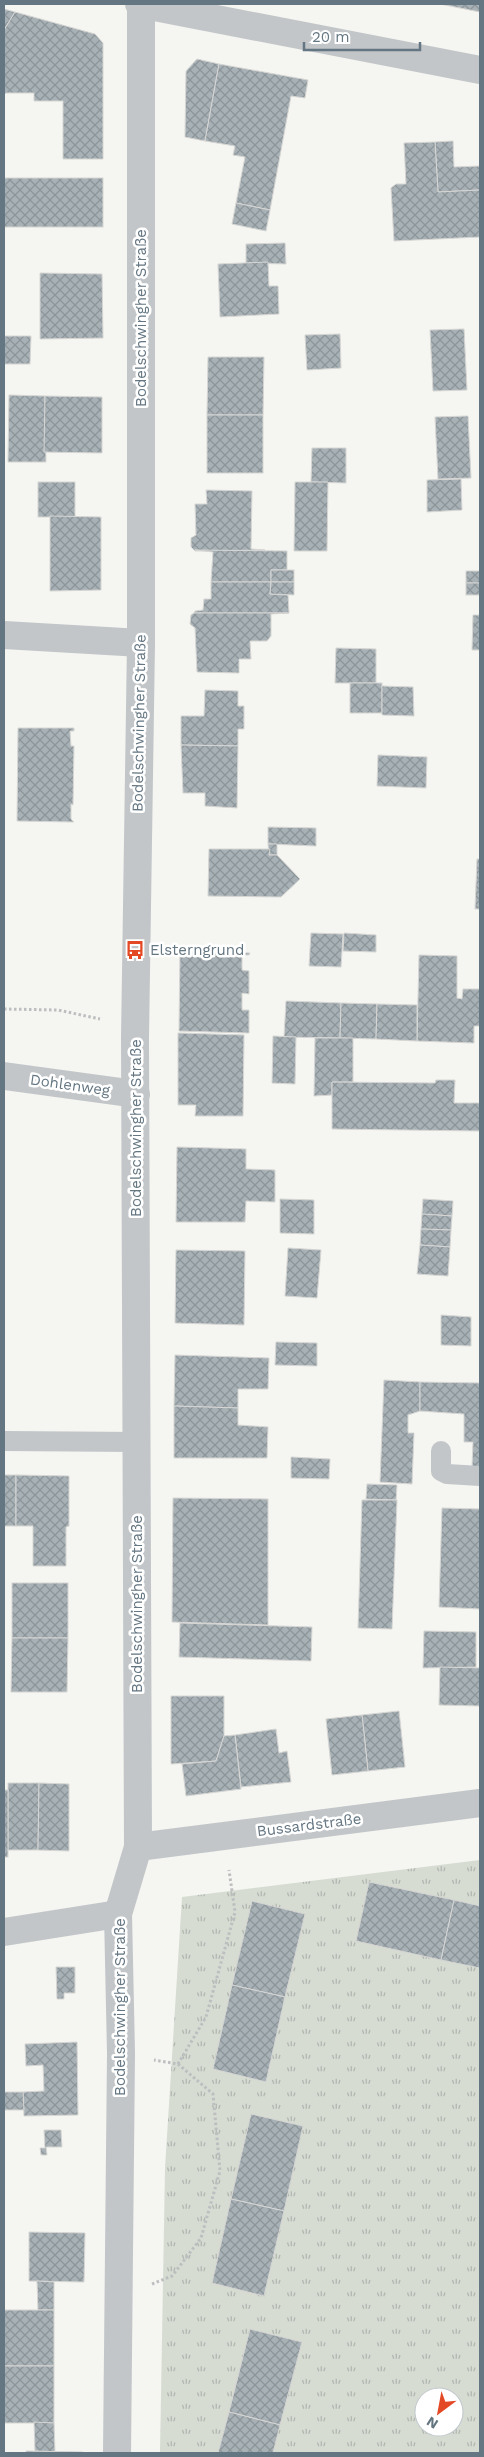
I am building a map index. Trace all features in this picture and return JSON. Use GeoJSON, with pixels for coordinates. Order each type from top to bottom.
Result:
{"type":"FeatureCollection","features":[{"type":"Feature","properties":{"kind":"street"},"geometry":{"type":"LineString","coordinates":[[140,4],[480,70]]}},
{"type":"Feature","properties":{"kind":"street","name":"Bodelschwingher Straße"},"geometry":{"type":"LineString","coordinates":[[117,2453],[121,2053],[118,1914],[138,1847],[135,1027],[141,643],[140,4]]}},
{"type":"Feature","properties":{"kind":"street"},"geometry":{"type":"LineString","coordinates":[[4,635],[141,643]]}},
{"type":"Feature","properties":{"kind":"street","name":"Dohlenweg"},"geometry":{"type":"LineString","coordinates":[[4,1076],[136,1094]]}},
{"type":"Feature","properties":{"kind":"street","name":"Bussardstraße"},"geometry":{"type":"LineString","coordinates":[[138,1847],[480,1803]]}},
{"type":"Feature","properties":{"kind":"street"},"geometry":{"type":"LineString","coordinates":[[4,1932],[118,1914]]}},
{"type":"Feature","properties":{"kind":"lane"},"geometry":{"type":"LineString","coordinates":[[4,1441],[136,1442]]}},
{"type":"Feature","properties":{"kind":"lane"},"geometry":{"type":"LineString","coordinates":[[441,1451],[441,1472],[480,1476]]}},
{"type":"Feature","properties":{"kind":"path"},"geometry":{"type":"LineString","coordinates":[[4,1009],[58,1010],[135,1027]]}},
{"type":"Feature","properties":{"kind":"path"},"geometry":{"type":"LineString","coordinates":[[178,2064],[206,2017],[235,1912],[223,1836]]}},
{"type":"Feature","properties":{"kind":"path"},"geometry":{"type":"LineString","coordinates":[[118,2296],[172,2276],[201,2238],[220,2171],[213,2094],[178,2064],[121,2053]]}},
{"type":"Feature","properties":{"kind":"green space"},"geometry":{"type":"Polygon","coordinates":[[[480,1860],[480,2453],[160,2453],[165,2168],[182,1897],[480,1860]]]}},
{"type":"Feature","properties":{"kind":"building"},"geometry":{"type":"Polygon","coordinates":[[[440,4],[480,4],[480,12],[440,4]]]}},
{"type":"Feature","properties":{"kind":"building"},"geometry":{"type":"Polygon","coordinates":[[[4,9],[15,12],[4,30],[4,9]]]}},
{"type":"Feature","properties":{"kind":"building"},"geometry":{"type":"Polygon","coordinates":[[[15,12],[95,34],[103,43],[103,159],[63,159],[63,101],[34,101],[34,93],[6,93],[4,95],[4,30],[15,12]]]}},
{"type":"Feature","properties":{"kind":"building"},"geometry":{"type":"Polygon","coordinates":[[[197,59],[219,64],[205,141],[185,137],[186,71],[197,59]]]}},
{"type":"Feature","properties":{"kind":"building"},"geometry":{"type":"Polygon","coordinates":[[[219,64],[308,80],[305,98],[291,96],[270,210],[236,203],[245,157],[233,155],[235,146],[205,141],[219,64]]]}},
{"type":"Feature","properties":{"kind":"building"},"geometry":{"type":"Polygon","coordinates":[[[453,141],[454,167],[480,166],[480,190],[438,192],[435,142],[453,141]]]}},
{"type":"Feature","properties":{"kind":"building"},"geometry":{"type":"Polygon","coordinates":[[[435,142],[438,192],[480,190],[480,237],[394,241],[391,188],[396,184],[406,184],[404,143],[435,142]]]}},
{"type":"Feature","properties":{"kind":"building"},"geometry":{"type":"Polygon","coordinates":[[[4,178],[103,178],[103,227],[4,227],[4,178]]]}},
{"type":"Feature","properties":{"kind":"building"},"geometry":{"type":"Polygon","coordinates":[[[236,203],[270,210],[266,231],[232,224],[236,203]]]}},
{"type":"Feature","properties":{"kind":"building"},"geometry":{"type":"Polygon","coordinates":[[[285,243],[286,264],[246,263],[246,244],[285,243]]]}},
{"type":"Feature","properties":{"kind":"building"},"geometry":{"type":"Polygon","coordinates":[[[268,262],[269,286],[278,286],[279,314],[220,317],[218,264],[268,262]]]}},
{"type":"Feature","properties":{"kind":"building"},"geometry":{"type":"Polygon","coordinates":[[[40,273],[102,274],[103,338],[40,339],[40,273]]]}},
{"type":"Feature","properties":{"kind":"building"},"geometry":{"type":"Polygon","coordinates":[[[464,329],[467,390],[433,391],[430,330],[464,329]]]}},
{"type":"Feature","properties":{"kind":"building"},"geometry":{"type":"Polygon","coordinates":[[[340,334],[341,368],[307,370],[305,335],[340,334]]]}},
{"type":"Feature","properties":{"kind":"building"},"geometry":{"type":"Polygon","coordinates":[[[4,336],[31,336],[30,364],[4,364],[4,336]]]}},
{"type":"Feature","properties":{"kind":"building"},"geometry":{"type":"Polygon","coordinates":[[[208,357],[264,357],[263,415],[207,415],[208,357]]]}},
{"type":"Feature","properties":{"kind":"building"},"geometry":{"type":"Polygon","coordinates":[[[9,395],[45,396],[46,462],[8,462],[9,395]]]}},
{"type":"Feature","properties":{"kind":"building"},"geometry":{"type":"Polygon","coordinates":[[[45,396],[102,397],[102,453],[44,452],[45,396]]]}},
{"type":"Feature","properties":{"kind":"building"},"geometry":{"type":"Polygon","coordinates":[[[207,415],[263,415],[263,473],[207,473],[207,415]]]}},
{"type":"Feature","properties":{"kind":"building"},"geometry":{"type":"Polygon","coordinates":[[[468,416],[471,478],[438,479],[435,417],[468,416]]]}},
{"type":"Feature","properties":{"kind":"building"},"geometry":{"type":"Polygon","coordinates":[[[312,448],[346,448],[346,483],[311,482],[312,448]]]}},
{"type":"Feature","properties":{"kind":"building"},"geometry":{"type":"Polygon","coordinates":[[[461,479],[462,510],[427,512],[427,480],[461,479]]]}},
{"type":"Feature","properties":{"kind":"building"},"geometry":{"type":"Polygon","coordinates":[[[38,482],[75,482],[75,517],[38,517],[38,482]]]}},
{"type":"Feature","properties":{"kind":"building"},"geometry":{"type":"Polygon","coordinates":[[[295,482],[328,482],[327,551],[294,551],[295,482]]]}},
{"type":"Feature","properties":{"kind":"building"},"geometry":{"type":"Polygon","coordinates":[[[206,490],[252,491],[251,549],[265,550],[195,551],[191,547],[191,538],[196,535],[195,504],[207,504],[206,490]]]}},
{"type":"Feature","properties":{"kind":"building"},"geometry":{"type":"Polygon","coordinates":[[[50,516],[101,517],[101,590],[50,591],[50,516]]]}},
{"type":"Feature","properties":{"kind":"building"},"geometry":{"type":"Polygon","coordinates":[[[195,550],[287,551],[287,570],[271,570],[271,582],[211,582],[213,552],[195,550]]]}},
{"type":"Feature","properties":{"kind":"building"},"geometry":{"type":"Polygon","coordinates":[[[271,570],[294,570],[294,582],[271,582],[271,570]]]}},
{"type":"Feature","properties":{"kind":"building"},"geometry":{"type":"Polygon","coordinates":[[[466,571],[480,571],[480,583],[466,583],[466,571]]]}},
{"type":"Feature","properties":{"kind":"building"},"geometry":{"type":"Polygon","coordinates":[[[211,582],[271,582],[270,594],[288,595],[289,613],[194,613],[195,611],[203,610],[204,599],[211,599],[211,582]]]}},
{"type":"Feature","properties":{"kind":"building"},"geometry":{"type":"Polygon","coordinates":[[[271,582],[294,582],[294,595],[270,594],[271,582]]]}},
{"type":"Feature","properties":{"kind":"building"},"geometry":{"type":"Polygon","coordinates":[[[466,583],[480,583],[480,595],[466,595],[466,583]]]}},
{"type":"Feature","properties":{"kind":"building"},"geometry":{"type":"Polygon","coordinates":[[[194,613],[289,613],[271,614],[271,636],[267,641],[250,641],[251,659],[239,659],[239,673],[197,672],[195,628],[190,624],[191,615],[194,613]]]}},
{"type":"Feature","properties":{"kind":"building"},"geometry":{"type":"Polygon","coordinates":[[[473,615],[480,615],[480,650],[472,650],[473,615]]]}},
{"type":"Feature","properties":{"kind":"building"},"geometry":{"type":"Polygon","coordinates":[[[336,648],[376,649],[376,683],[335,683],[336,648]]]}},
{"type":"Feature","properties":{"kind":"building"},"geometry":{"type":"Polygon","coordinates":[[[350,683],[382,683],[382,713],[350,713],[350,683]]]}},
{"type":"Feature","properties":{"kind":"building"},"geometry":{"type":"Polygon","coordinates":[[[382,686],[413,687],[414,716],[382,715],[382,686]]]}},
{"type":"Feature","properties":{"kind":"building"},"geometry":{"type":"Polygon","coordinates":[[[205,690],[238,691],[238,706],[244,706],[244,729],[238,729],[238,746],[181,745],[181,716],[204,716],[205,690]]]}},
{"type":"Feature","properties":{"kind":"building"},"geometry":{"type":"Polygon","coordinates":[[[18,728],[74,728],[74,731],[70,731],[71,746],[74,746],[71,819],[74,822],[17,821],[18,728]]]}},
{"type":"Feature","properties":{"kind":"building"},"geometry":{"type":"Polygon","coordinates":[[[181,745],[238,746],[237,808],[205,806],[205,793],[183,793],[181,745]]]}},
{"type":"Feature","properties":{"kind":"building"},"geometry":{"type":"Polygon","coordinates":[[[378,755],[427,757],[426,788],[377,786],[378,755]]]}},
{"type":"Feature","properties":{"kind":"building"},"geometry":{"type":"Polygon","coordinates":[[[268,827],[316,828],[316,846],[268,844],[268,827]]]}},
{"type":"Feature","properties":{"kind":"building"},"geometry":{"type":"Polygon","coordinates":[[[268,844],[277,844],[277,855],[269,855],[268,844]]]}},
{"type":"Feature","properties":{"kind":"building"},"geometry":{"type":"Polygon","coordinates":[[[209,849],[270,849],[269,855],[277,855],[300,879],[281,897],[208,896],[209,849]]]}},
{"type":"Feature","properties":{"kind":"building"},"geometry":{"type":"Polygon","coordinates":[[[477,859],[480,859],[480,909],[475,909],[477,859]]]}},
{"type":"Feature","properties":{"kind":"building"},"geometry":{"type":"Polygon","coordinates":[[[311,933],[343,934],[341,967],[309,966],[311,933]]]}},
{"type":"Feature","properties":{"kind":"building"},"geometry":{"type":"Polygon","coordinates":[[[344,933],[376,935],[376,952],[343,951],[344,933]]]}},
{"type":"Feature","properties":{"kind":"building"},"geometry":{"type":"Polygon","coordinates":[[[180,951],[250,953],[249,955],[242,955],[242,970],[249,971],[249,994],[242,993],[242,1010],[249,1010],[249,1033],[179,1031],[180,951]]]}},
{"type":"Feature","properties":{"kind":"building"},"geometry":{"type":"Polygon","coordinates":[[[419,955],[457,956],[457,998],[462,999],[463,989],[480,989],[480,1026],[474,1026],[474,1043],[417,1041],[419,955]]]}},
{"type":"Feature","properties":{"kind":"building"},"geometry":{"type":"Polygon","coordinates":[[[286,1001],[341,1003],[340,1038],[284,1037],[286,1001]]]}},
{"type":"Feature","properties":{"kind":"building"},"geometry":{"type":"Polygon","coordinates":[[[341,1003],[377,1004],[376,1039],[340,1038],[341,1003]]]}},
{"type":"Feature","properties":{"kind":"building"},"geometry":{"type":"Polygon","coordinates":[[[377,1004],[417,1005],[417,1041],[376,1039],[377,1004]]]}},
{"type":"Feature","properties":{"kind":"building"},"geometry":{"type":"Polygon","coordinates":[[[178,1033],[244,1035],[243,1116],[195,1116],[196,1105],[178,1105],[178,1033]]]}},
{"type":"Feature","properties":{"kind":"building"},"geometry":{"type":"Polygon","coordinates":[[[273,1036],[296,1037],[295,1084],[272,1083],[273,1036]]]}},
{"type":"Feature","properties":{"kind":"building"},"geometry":{"type":"Polygon","coordinates":[[[315,1038],[353,1038],[353,1082],[332,1082],[332,1095],[314,1096],[315,1038]]]}},
{"type":"Feature","properties":{"kind":"building"},"geometry":{"type":"Polygon","coordinates":[[[436,1080],[455,1080],[454,1103],[480,1103],[480,1131],[332,1129],[332,1082],[435,1083],[436,1080]]]}},
{"type":"Feature","properties":{"kind":"building"},"geometry":{"type":"Polygon","coordinates":[[[177,1147],[246,1149],[246,1169],[275,1170],[275,1202],[246,1201],[245,1222],[176,1222],[177,1147]]]}},
{"type":"Feature","properties":{"kind":"building"},"geometry":{"type":"Polygon","coordinates":[[[280,1199],[314,1200],[314,1234],[280,1233],[280,1199]]]}},
{"type":"Feature","properties":{"kind":"building"},"geometry":{"type":"Polygon","coordinates":[[[423,1199],[453,1201],[452,1216],[422,1214],[423,1199]]]}},
{"type":"Feature","properties":{"kind":"building"},"geometry":{"type":"Polygon","coordinates":[[[422,1214],[452,1216],[451,1230],[421,1229],[422,1214]]]}},
{"type":"Feature","properties":{"kind":"building"},"geometry":{"type":"Polygon","coordinates":[[[421,1229],[451,1230],[450,1247],[420,1245],[421,1229]]]}},
{"type":"Feature","properties":{"kind":"building"},"geometry":{"type":"Polygon","coordinates":[[[420,1245],[450,1247],[448,1276],[417,1274],[420,1245]]]}},
{"type":"Feature","properties":{"kind":"building"},"geometry":{"type":"Polygon","coordinates":[[[288,1248],[321,1250],[317,1298],[285,1296],[288,1248]]]}},
{"type":"Feature","properties":{"kind":"building"},"geometry":{"type":"Polygon","coordinates":[[[176,1250],[245,1251],[244,1325],[175,1323],[176,1250]]]}},
{"type":"Feature","properties":{"kind":"building"},"geometry":{"type":"Polygon","coordinates":[[[441,1315],[471,1317],[471,1346],[441,1345],[441,1315]]]}},
{"type":"Feature","properties":{"kind":"building"},"geometry":{"type":"Polygon","coordinates":[[[276,1342],[317,1343],[317,1366],[275,1365],[276,1342]]]}},
{"type":"Feature","properties":{"kind":"building"},"geometry":{"type":"Polygon","coordinates":[[[175,1355],[269,1358],[268,1389],[238,1389],[238,1408],[174,1406],[175,1355]]]}},
{"type":"Feature","properties":{"kind":"building"},"geometry":{"type":"Polygon","coordinates":[[[384,1380],[420,1382],[420,1411],[408,1415],[408,1433],[414,1433],[412,1484],[380,1482],[384,1380]]]}},
{"type":"Feature","properties":{"kind":"building"},"geometry":{"type":"Polygon","coordinates":[[[420,1382],[480,1383],[480,1467],[472,1467],[473,1442],[464,1442],[464,1414],[420,1411],[420,1382]]]}},
{"type":"Feature","properties":{"kind":"building"},"geometry":{"type":"Polygon","coordinates":[[[174,1406],[238,1408],[238,1425],[268,1427],[267,1458],[174,1458],[174,1406]]]}},
{"type":"Feature","properties":{"kind":"building"},"geometry":{"type":"Polygon","coordinates":[[[291,1457],[330,1459],[329,1479],[291,1478],[291,1457]]]}},
{"type":"Feature","properties":{"kind":"building"},"geometry":{"type":"Polygon","coordinates":[[[4,1475],[16,1475],[16,1526],[4,1526],[4,1475]]]}},
{"type":"Feature","properties":{"kind":"building"},"geometry":{"type":"Polygon","coordinates":[[[16,1475],[69,1476],[69,1526],[66,1527],[66,1566],[33,1566],[33,1526],[16,1526],[16,1475]]]}},
{"type":"Feature","properties":{"kind":"building"},"geometry":{"type":"Polygon","coordinates":[[[367,1484],[397,1485],[396,1500],[366,1499],[367,1484]]]}},
{"type":"Feature","properties":{"kind":"building"},"geometry":{"type":"Polygon","coordinates":[[[173,1498],[268,1499],[268,1625],[172,1622],[173,1498]]]}},
{"type":"Feature","properties":{"kind":"building"},"geometry":{"type":"Polygon","coordinates":[[[362,1500],[397,1500],[392,1629],[358,1628],[362,1500]]]}},
{"type":"Feature","properties":{"kind":"building"},"geometry":{"type":"Polygon","coordinates":[[[442,1508],[480,1509],[480,1609],[439,1607],[442,1508]]]}},
{"type":"Feature","properties":{"kind":"building"},"geometry":{"type":"Polygon","coordinates":[[[12,1583],[68,1583],[68,1638],[12,1638],[12,1583]]]}},
{"type":"Feature","properties":{"kind":"building"},"geometry":{"type":"Polygon","coordinates":[[[180,1623],[312,1627],[311,1661],[179,1657],[180,1623]]]}},
{"type":"Feature","properties":{"kind":"building"},"geometry":{"type":"Polygon","coordinates":[[[424,1631],[476,1632],[476,1667],[423,1668],[424,1631]]]}},
{"type":"Feature","properties":{"kind":"building"},"geometry":{"type":"Polygon","coordinates":[[[12,1638],[68,1638],[67,1692],[11,1692],[12,1638]]]}},
{"type":"Feature","properties":{"kind":"building"},"geometry":{"type":"Polygon","coordinates":[[[440,1667],[480,1668],[480,1706],[439,1705],[440,1667]]]}},
{"type":"Feature","properties":{"kind":"building"},"geometry":{"type":"Polygon","coordinates":[[[171,1696],[224,1696],[224,1736],[216,1761],[171,1764],[171,1696]]]}},
{"type":"Feature","properties":{"kind":"building"},"geometry":{"type":"Polygon","coordinates":[[[399,1711],[405,1767],[368,1771],[362,1715],[399,1711]]]}},
{"type":"Feature","properties":{"kind":"building"},"geometry":{"type":"Polygon","coordinates":[[[362,1715],[368,1771],[332,1775],[326,1719],[362,1715]]]}},
{"type":"Feature","properties":{"kind":"building"},"geometry":{"type":"Polygon","coordinates":[[[276,1729],[279,1753],[287,1751],[291,1782],[241,1787],[235,1735],[276,1729]]]}},
{"type":"Feature","properties":{"kind":"building"},"geometry":{"type":"Polygon","coordinates":[[[235,1735],[241,1789],[186,1796],[182,1764],[216,1761],[224,1736],[235,1735]]]}},
{"type":"Feature","properties":{"kind":"building"},"geometry":{"type":"Polygon","coordinates":[[[8,1783],[39,1783],[38,1850],[8,1850],[8,1783]]]}},
{"type":"Feature","properties":{"kind":"building"},"geometry":{"type":"Polygon","coordinates":[[[39,1783],[69,1784],[69,1851],[38,1850],[39,1783]]]}},
{"type":"Feature","properties":{"kind":"building"},"geometry":{"type":"Polygon","coordinates":[[[4,1790],[8,1790],[8,1857],[4,1857],[4,1790]]]}},
{"type":"Feature","properties":{"kind":"building"},"geometry":{"type":"Polygon","coordinates":[[[369,1882],[454,1900],[441,1960],[356,1941],[369,1882]]]}},
{"type":"Feature","properties":{"kind":"building"},"geometry":{"type":"Polygon","coordinates":[[[454,1900],[480,1906],[480,1968],[441,1960],[454,1900]]]}},
{"type":"Feature","properties":{"kind":"building"},"geometry":{"type":"Polygon","coordinates":[[[252,1901],[305,1914],[285,1997],[232,1985],[252,1901]]]}},
{"type":"Feature","properties":{"kind":"building"},"geometry":{"type":"Polygon","coordinates":[[[56,1967],[75,1967],[75,1993],[64,1993],[64,1999],[57,1999],[56,1967]]]}},
{"type":"Feature","properties":{"kind":"building"},"geometry":{"type":"Polygon","coordinates":[[[232,1985],[285,1997],[266,2082],[213,2069],[232,1985]]]}},
{"type":"Feature","properties":{"kind":"building"},"geometry":{"type":"Polygon","coordinates":[[[77,2042],[78,2115],[24,2116],[23,2092],[44,2091],[43,2065],[26,2066],[25,2044],[77,2042]]]}},
{"type":"Feature","properties":{"kind":"building"},"geometry":{"type":"Polygon","coordinates":[[[4,2092],[23,2092],[24,2110],[4,2110],[4,2092]]]}},
{"type":"Feature","properties":{"kind":"building"},"geometry":{"type":"Polygon","coordinates":[[[251,2114],[303,2126],[284,2211],[231,2199],[251,2114]]]}},
{"type":"Feature","properties":{"kind":"building"},"geometry":{"type":"Polygon","coordinates":[[[44,2130],[61,2130],[62,2147],[46,2147],[47,2155],[41,2155],[40,2148],[45,2148],[44,2130]]]}},
{"type":"Feature","properties":{"kind":"building"},"geometry":{"type":"Polygon","coordinates":[[[231,2199],[284,2211],[264,2296],[212,2283],[231,2199]]]}},
{"type":"Feature","properties":{"kind":"building"},"geometry":{"type":"Polygon","coordinates":[[[29,2232],[85,2233],[84,2282],[29,2281],[29,2232]]]}},
{"type":"Feature","properties":{"kind":"building"},"geometry":{"type":"Polygon","coordinates":[[[37,2281],[54,2282],[54,2310],[38,2310],[37,2281]]]}},
{"type":"Feature","properties":{"kind":"building"},"geometry":{"type":"Polygon","coordinates":[[[4,2310],[54,2310],[54,2366],[4,2366],[4,2310]]]}},
{"type":"Feature","properties":{"kind":"building"},"geometry":{"type":"Polygon","coordinates":[[[250,2329],[302,2342],[280,2425],[229,2412],[250,2329]]]}},
{"type":"Feature","properties":{"kind":"building"},"geometry":{"type":"Polygon","coordinates":[[[4,2366],[54,2366],[54,2423],[4,2423],[4,2366]]]}},
{"type":"Feature","properties":{"kind":"building"},"geometry":{"type":"Polygon","coordinates":[[[229,2412],[280,2425],[273,2453],[218,2453],[229,2412]]]}},
{"type":"Feature","properties":{"kind":"building"},"geometry":{"type":"Polygon","coordinates":[[[34,2422],[54,2423],[55,2452],[35,2451],[34,2422]]]}},
{"type":"Feature","properties":{"kind":"building"},"geometry":{"type":"Polygon","coordinates":[[[26,2451],[83,2452],[83,2453],[26,2453],[26,2451]]]}},
{"type":"Feature","properties":{"kind":"place","name":"Elsterngrund"},"geometry":{"type":"Point","coordinates":[135,950]}}]}
